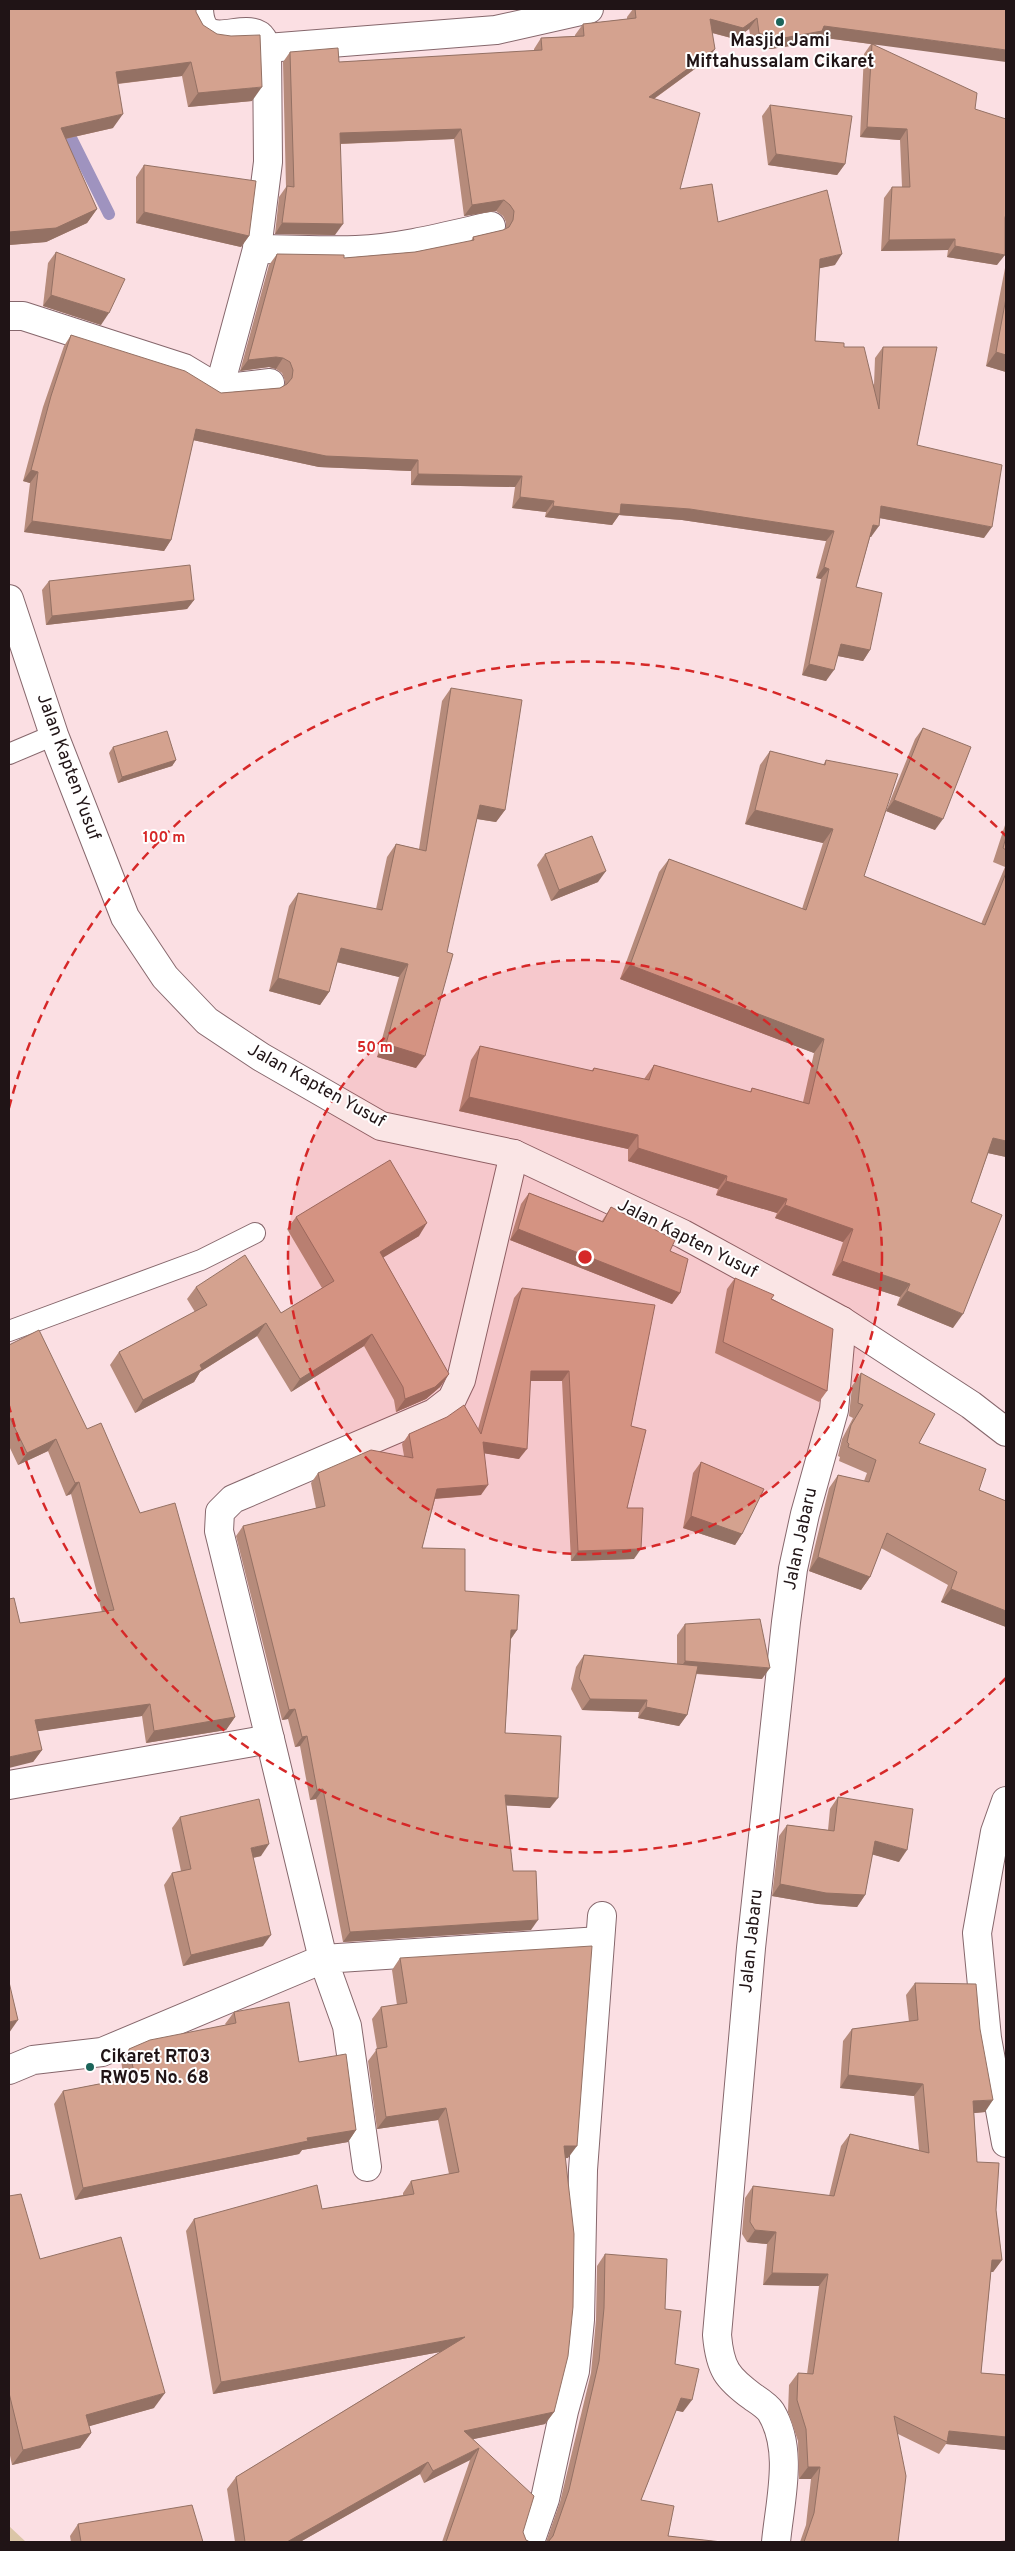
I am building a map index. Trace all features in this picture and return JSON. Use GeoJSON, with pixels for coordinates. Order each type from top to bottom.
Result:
{"type":"FeatureCollection","features":[{"type":"Feature","properties":{"kind":"street"},"geometry":{"type":"LineString","coordinates":[[199,9],[200,17],[207,30],[219,36],[254,33],[260,35],[267,48],[268,162],[257,249],[219,389]]}},
{"type":"Feature","properties":{"kind":"street"},"geometry":{"type":"LineString","coordinates":[[267,48],[496,30],[589,9]]}},
{"type":"Feature","properties":{"kind":"street"},"geometry":{"type":"LineString","coordinates":[[257,249],[356,250],[388,247],[431,240],[492,226]]}},
{"type":"Feature","properties":{"kind":"street"},"geometry":{"type":"LineString","coordinates":[[9,316],[23,316],[184,368],[219,389],[270,383]]}},
{"type":"Feature","properties":{"kind":"street","name":"Jalan Kapten Yusuf"},"geometry":{"type":"LineString","coordinates":[[9,599],[54,736],[125,917],[165,977],[207,1021],[261,1057],[381,1126],[514,1154],[683,1234],[842,1321],[971,1405],[1006,1432]]}},
{"type":"Feature","properties":{"kind":"street"},"geometry":{"type":"LineString","coordinates":[[367,2167],[347,2026],[323,1959],[218,1531],[220,1512],[233,1499],[434,1413],[452,1399],[461,1380],[514,1154]]}},
{"type":"Feature","properties":{"kind":"street","name":"Jalan Jabaru"},"geometry":{"type":"LineString","coordinates":[[776,2542],[784,2462],[782,2440],[769,2410],[732,2382],[723,2370],[718,2354],[717,2335],[751,1948],[786,1622],[793,1569],[805,1514],[834,1410],[842,1321]]}},
{"type":"Feature","properties":{"kind":"street"},"geometry":{"type":"LineString","coordinates":[[9,1785],[270,1739]]}},
{"type":"Feature","properties":{"kind":"street"},"geometry":{"type":"LineString","coordinates":[[1006,1801],[995,1832],[977,1933],[987,2038],[1006,2143]]}},
{"type":"Feature","properties":{"kind":"street"},"geometry":{"type":"LineString","coordinates":[[9,2070],[32,2060],[102,2052],[323,1959],[601,1928],[583,2170],[580,2320],[575,2371],[545,2499],[530,2542]]}},
{"type":"Feature","properties":{"kind":"lane"},"geometry":{"type":"LineString","coordinates":[[9,754],[54,736]]}},
{"type":"Feature","properties":{"kind":"lane"},"geometry":{"type":"LineString","coordinates":[[9,1331],[201,1260],[255,1233]]}},
{"type":"Feature","properties":{"kind":"shaded area"},"geometry":{"type":"Polygon","coordinates":[[[9,2526],[26,2542],[9,2542],[9,2526]]]}},
{"type":"Feature","properties":{"kind":"building"},"geometry":{"type":"Polygon","coordinates":[[[9,9],[196,9],[203,25],[217,34],[231,36],[260,35],[262,87],[198,93],[191,62],[116,72],[123,114],[61,128],[97,209],[56,228],[9,232],[9,9]]]}},
{"type":"Feature","properties":{"kind":"building"},"geometry":{"type":"Polygon","coordinates":[[[635,9],[1006,9],[1006,50],[824,26],[822,31],[778,39],[759,33],[757,18],[743,28],[710,19],[715,49],[649,97],[700,113],[680,189],[712,184],[718,222],[827,190],[842,254],[820,259],[815,341],[844,343],[844,347],[864,347],[879,409],[883,347],[937,347],[917,445],[1002,465],[992,527],[881,506],[879,526],[873,525],[856,587],[882,593],[870,650],[841,644],[834,670],[809,664],[829,569],[824,567],[834,531],[690,509],[621,504],[620,514],[553,506],[554,501],[520,497],[522,476],[418,474],[418,460],[326,456],[196,429],[171,540],[32,521],[38,472],[31,470],[51,396],[71,335],[185,371],[221,393],[280,388],[292,378],[293,370],[290,362],[276,357],[248,360],[277,254],[344,255],[344,258],[415,252],[474,240],[473,237],[509,227],[513,220],[514,211],[504,200],[472,205],[461,129],[340,133],[343,224],[282,223],[287,186],[294,187],[290,52],[338,48],[339,62],[542,50],[541,38],[584,36],[583,24],[636,18],[635,9]]]}},
{"type":"Feature","properties":{"kind":"building"},"geometry":{"type":"Polygon","coordinates":[[[872,44],[977,93],[975,109],[1006,119],[1005,255],[955,246],[955,239],[889,240],[892,187],[910,187],[907,129],[867,127],[872,44]]]}},
{"type":"Feature","properties":{"kind":"building"},"geometry":{"type":"Polygon","coordinates":[[[770,105],[852,116],[845,164],[776,154],[770,105]]]}},
{"type":"Feature","properties":{"kind":"building"},"geometry":{"type":"Polygon","coordinates":[[[144,165],[256,181],[249,236],[144,212],[144,165]]]}},
{"type":"Feature","properties":{"kind":"building"},"geometry":{"type":"Polygon","coordinates":[[[56,252],[125,279],[109,313],[51,295],[56,252]]]}},
{"type":"Feature","properties":{"kind":"building"},"geometry":{"type":"Polygon","coordinates":[[[1006,298],[1006,355],[996,352],[1006,298]]]}},
{"type":"Feature","properties":{"kind":"building"},"geometry":{"type":"Polygon","coordinates":[[[190,565],[194,600],[52,616],[49,581],[190,565]]]}},
{"type":"Feature","properties":{"kind":"building"},"geometry":{"type":"Polygon","coordinates":[[[451,688],[522,700],[505,810],[480,805],[447,952],[453,954],[425,1056],[386,1044],[408,964],[341,948],[329,992],[278,978],[298,893],[382,910],[396,844],[426,851],[451,688]]]}},
{"type":"Feature","properties":{"kind":"building"},"geometry":{"type":"Polygon","coordinates":[[[923,728],[971,747],[943,819],[894,800],[923,728]]]}},
{"type":"Feature","properties":{"kind":"building"},"geometry":{"type":"Polygon","coordinates":[[[167,731],[176,760],[122,777],[113,747],[167,731]]]}},
{"type":"Feature","properties":{"kind":"building"},"geometry":{"type":"Polygon","coordinates":[[[770,751],[825,765],[826,760],[898,774],[864,876],[985,925],[1006,873],[1006,1141],[993,1138],[971,1202],[1002,1215],[963,1314],[907,1291],[910,1284],[842,1261],[853,1229],[785,1205],[787,1199],[726,1181],[727,1176],[638,1148],[638,1135],[469,1097],[480,1046],[593,1071],[594,1068],[649,1080],[654,1065],[751,1092],[752,1088],[809,1104],[824,1039],[630,965],[669,859],[806,910],[833,829],[755,810],[770,751]]]}},
{"type":"Feature","properties":{"kind":"building"},"geometry":{"type":"Polygon","coordinates":[[[592,836],[606,871],[559,890],[545,854],[592,836]]]}},
{"type":"Feature","properties":{"kind":"building"},"geometry":{"type":"Polygon","coordinates":[[[1006,837],[1006,850],[1003,848],[1006,837]]]}},
{"type":"Feature","properties":{"kind":"building"},"geometry":{"type":"Polygon","coordinates":[[[390,1160],[427,1223],[380,1252],[449,1374],[435,1387],[405,1399],[403,1387],[372,1334],[300,1379],[266,1323],[200,1365],[202,1369],[143,1400],[119,1352],[207,1305],[196,1287],[245,1255],[281,1313],[334,1281],[296,1217],[390,1160]]]}},
{"type":"Feature","properties":{"kind":"building"},"geometry":{"type":"Polygon","coordinates":[[[529,1193],[603,1222],[611,1207],[675,1240],[670,1251],[688,1259],[680,1293],[518,1229],[529,1193]]]}},
{"type":"Feature","properties":{"kind":"building"},"geometry":{"type":"Polygon","coordinates":[[[735,1278],[774,1295],[771,1299],[833,1329],[827,1391],[723,1342],[735,1278]]]}},
{"type":"Feature","properties":{"kind":"building"},"geometry":{"type":"Polygon","coordinates":[[[522,1288],[655,1305],[631,1426],[646,1430],[627,1508],[643,1508],[641,1549],[578,1551],[569,1371],[531,1371],[527,1449],[483,1442],[488,1485],[437,1489],[422,1548],[465,1549],[465,1591],[519,1595],[517,1630],[511,1630],[505,1733],[561,1736],[558,1798],[505,1795],[513,1871],[536,1871],[538,1920],[350,1932],[323,1789],[317,1790],[307,1736],[302,1737],[295,1709],[289,1710],[243,1526],[325,1506],[318,1473],[371,1450],[413,1458],[409,1434],[447,1417],[464,1405],[481,1434],[522,1288]]]}},
{"type":"Feature","properties":{"kind":"building"},"geometry":{"type":"Polygon","coordinates":[[[39,1330],[87,1429],[101,1423],[140,1513],[175,1503],[235,1717],[154,1731],[150,1704],[35,1720],[42,1750],[9,1757],[9,1599],[14,1598],[20,1623],[114,1610],[79,1482],[75,1483],[56,1439],[27,1453],[9,1416],[9,1345],[39,1330]]]}},
{"type":"Feature","properties":{"kind":"building"},"geometry":{"type":"Polygon","coordinates":[[[861,1373],[935,1414],[919,1443],[986,1469],[979,1490],[1006,1501],[1006,1611],[951,1589],[957,1572],[887,1533],[870,1577],[818,1557],[838,1475],[869,1482],[876,1460],[848,1447],[849,1444],[847,1442],[851,1425],[863,1405],[858,1403],[861,1373]]]}},
{"type":"Feature","properties":{"kind":"building"},"geometry":{"type":"Polygon","coordinates":[[[701,1462],[764,1489],[742,1534],[691,1516],[701,1462]]]}},
{"type":"Feature","properties":{"kind":"building"},"geometry":{"type":"Polygon","coordinates":[[[760,1619],[770,1668],[685,1661],[685,1624],[760,1619]]]}},
{"type":"Feature","properties":{"kind":"building"},"geometry":{"type":"Polygon","coordinates":[[[584,1655],[698,1666],[687,1715],[646,1707],[647,1700],[590,1699],[579,1678],[584,1655]]]}},
{"type":"Feature","properties":{"kind":"building"},"geometry":{"type":"Polygon","coordinates":[[[838,1797],[913,1809],[907,1850],[875,1841],[865,1895],[826,1893],[780,1884],[787,1825],[834,1831],[838,1797]]]}},
{"type":"Feature","properties":{"kind":"building"},"geometry":{"type":"Polygon","coordinates":[[[259,1799],[269,1844],[251,1848],[271,1935],[191,1955],[172,1873],[191,1869],[180,1817],[259,1799]]]}},
{"type":"Feature","properties":{"kind":"building"},"geometry":{"type":"Polygon","coordinates":[[[592,1946],[577,2146],[564,2146],[574,2234],[573,2307],[568,2356],[554,2412],[464,2431],[534,2496],[523,2532],[526,2540],[530,2542],[446,2542],[479,2448],[433,2471],[428,2462],[287,2542],[245,2542],[236,2477],[465,2337],[221,2382],[194,2219],[317,2185],[322,2209],[414,2194],[411,2181],[459,2172],[446,2108],[386,2117],[376,2049],[387,2047],[381,2007],[407,2003],[400,1958],[592,1946]]]}},
{"type":"Feature","properties":{"kind":"building"},"geometry":{"type":"Polygon","coordinates":[[[9,1982],[18,2020],[9,2022],[9,1982]]]}},
{"type":"Feature","properties":{"kind":"building"},"geometry":{"type":"Polygon","coordinates":[[[915,1983],[976,1984],[980,2029],[993,2100],[973,2101],[977,2162],[999,2163],[996,2210],[1002,2260],[992,2260],[981,2373],[1006,2375],[1006,2437],[949,2431],[947,2442],[894,2416],[906,2476],[898,2542],[804,2542],[814,2513],[820,2467],[808,2467],[806,2429],[797,2400],[798,2373],[813,2374],[828,2274],[772,2273],[776,2232],[755,2230],[750,2222],[753,2186],[834,2196],[850,2134],[929,2153],[923,2084],[848,2075],[852,2029],[918,2020],[915,1983]]]}},
{"type":"Feature","properties":{"kind":"building"},"geometry":{"type":"Polygon","coordinates":[[[289,2002],[299,2062],[346,2054],[356,2130],[307,2138],[308,2141],[83,2188],[63,2091],[135,2077],[129,2049],[150,2040],[236,2023],[234,2012],[289,2002]]]}},
{"type":"Feature","properties":{"kind":"building"},"geometry":{"type":"Polygon","coordinates":[[[21,2194],[40,2259],[121,2237],[165,2393],[86,2415],[91,2433],[23,2450],[9,2393],[9,2196],[21,2194]]]}},
{"type":"Feature","properties":{"kind":"building"},"geometry":{"type":"Polygon","coordinates":[[[605,2254],[667,2259],[665,2309],[681,2311],[675,2364],[699,2369],[692,2400],[681,2398],[641,2500],[674,2506],[668,2536],[722,2542],[548,2542],[553,2536],[569,2490],[599,2361],[604,2308],[605,2254]]]}},
{"type":"Feature","properties":{"kind":"building"},"geometry":{"type":"Polygon","coordinates":[[[192,2505],[203,2542],[81,2542],[78,2524],[192,2505]]]}},
{"type":"Feature","properties":{"kind":"waterway"},"geometry":{"type":"LineString","coordinates":[[63,122],[109,214]]}},
{"type":"Feature","properties":{"kind":"place","name":"Masjid Jami Miftahussalam Cikaret"},"geometry":{"type":"Point","coordinates":[780,22]}},
{"type":"Feature","properties":{"kind":"place","name":"Cikaret RT03 RW05 No. 68"},"geometry":{"type":"Point","coordinates":[90,2067]}}]}
